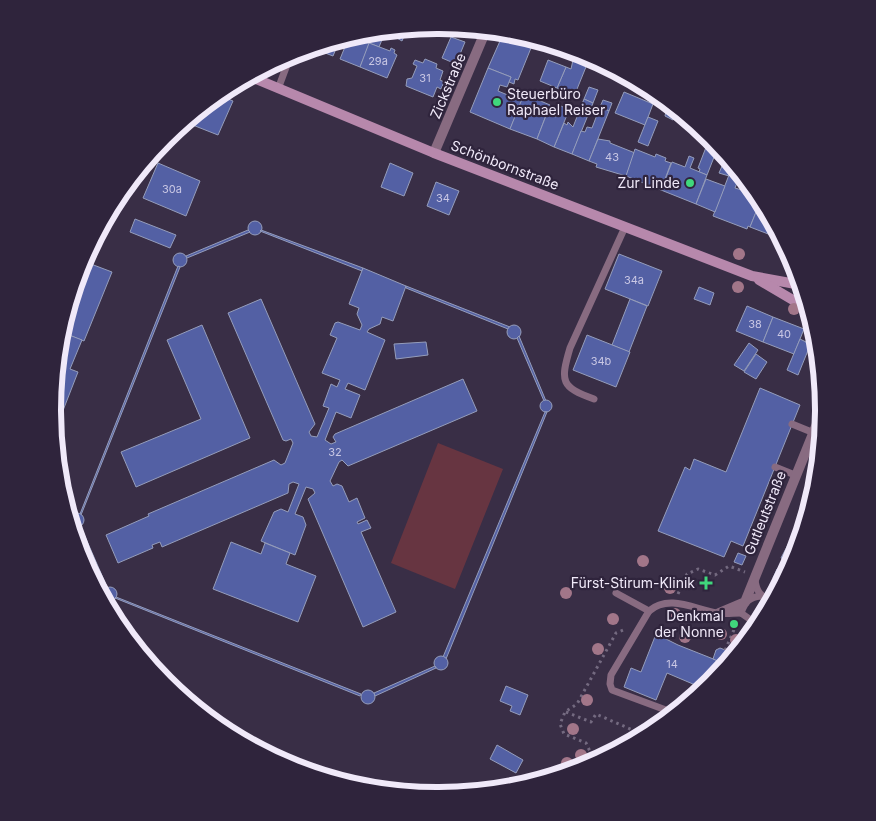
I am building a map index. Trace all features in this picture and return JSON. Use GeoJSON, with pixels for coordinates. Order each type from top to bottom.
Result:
{"type":"FeatureCollection","features":[{"type":"Feature","properties":{"kind":"main road","name":"Schönbornstraße"},"geometry":{"type":"LineString","coordinates":[[258,80],[434,153],[752,276],[799,303]]}},
{"type":"Feature","properties":{"kind":"main road","name":"Schönbornstraße"},"geometry":{"type":"LineString","coordinates":[[752,276],[793,284]]}},
{"type":"Feature","properties":{"kind":"street","name":"Zickstraße"},"geometry":{"type":"LineString","coordinates":[[434,153],[483,37]]}},
{"type":"Feature","properties":{"kind":"street","name":"Gutleutstraße"},"geometry":{"type":"LineString","coordinates":[[745,602],[795,475],[814,433]]}},
{"type":"Feature","properties":{"kind":"street"},"geometry":{"type":"LineString","coordinates":[[719,613],[745,602]]}},
{"type":"Feature","properties":{"kind":"lane"},"geometry":{"type":"LineString","coordinates":[[278,89],[288,65]]}},
{"type":"Feature","properties":{"kind":"lane"},"geometry":{"type":"LineString","coordinates":[[594,399],[572,391],[565,382],[564,368],[570,348],[625,227]]}},
{"type":"Feature","properties":{"kind":"lane"},"geometry":{"type":"LineString","coordinates":[[792,424],[814,433]]}},
{"type":"Feature","properties":{"kind":"lane"},"geometry":{"type":"LineString","coordinates":[[775,467],[795,475]]}},
{"type":"Feature","properties":{"kind":"lane"},"geometry":{"type":"LineString","coordinates":[[755,576],[756,588],[764,599]]}},
{"type":"Feature","properties":{"kind":"lane"},"geometry":{"type":"LineString","coordinates":[[616,593],[649,611]]}},
{"type":"Feature","properties":{"kind":"lane"},"geometry":{"type":"LineString","coordinates":[[741,613],[745,602],[753,596],[761,596]]}},
{"type":"Feature","properties":{"kind":"lane"},"geometry":{"type":"LineString","coordinates":[[666,710],[612,690],[610,684],[611,675],[649,611],[657,604],[674,602],[719,613],[741,613],[751,620]]}},
{"type":"Feature","properties":{"kind":"path"},"geometry":{"type":"LineString","coordinates":[[674,602],[687,574],[698,569],[714,575],[729,566],[755,576]]}},
{"type":"Feature","properties":{"kind":"path"},"geometry":{"type":"LineString","coordinates":[[722,658],[741,613]]}},
{"type":"Feature","properties":{"kind":"path"},"geometry":{"type":"LineString","coordinates":[[591,754],[586,743],[564,734],[560,724],[565,712],[577,704],[616,633],[640,624]]}},
{"type":"Feature","properties":{"kind":"path"},"geometry":{"type":"LineString","coordinates":[[565,712],[591,722],[596,714],[635,731]]}},
{"type":"Feature","properties":{"kind":"shaded area"},"geometry":{"type":"Polygon","coordinates":[[[438,443],[503,469],[455,589],[391,563],[438,443]]]}},
{"type":"Feature","properties":{"kind":"building"},"geometry":{"type":"Polygon","coordinates":[[[395,36],[404,36],[402,41],[395,36]]]}},
{"type":"Feature","properties":{"kind":"building"},"geometry":{"type":"Polygon","coordinates":[[[451,37],[465,42],[456,64],[442,58],[451,37]]]}},
{"type":"Feature","properties":{"kind":"building"},"geometry":{"type":"Polygon","coordinates":[[[383,38],[379,47],[369,43],[370,40],[383,38]]]}},
{"type":"Feature","properties":{"kind":"building"},"geometry":{"type":"Polygon","coordinates":[[[501,39],[532,46],[518,80],[515,79],[514,84],[509,82],[511,77],[488,68],[501,39]]]}},
{"type":"Feature","properties":{"kind":"building"},"geometry":{"type":"Polygon","coordinates":[[[367,41],[370,42],[360,67],[340,59],[345,46],[367,41]]]}},
{"type":"Feature","properties":{"kind":"building"},"geometry":{"type":"Polygon","coordinates":[[[369,43],[390,51],[391,48],[395,50],[394,53],[397,55],[387,78],[360,67],[369,43]]]}},
{"type":"Feature","properties":{"kind":"building"},"geometry":{"type":"Polygon","coordinates":[[[336,48],[333,56],[323,52],[336,48]]]}},
{"type":"Feature","properties":{"kind":"building"},"geometry":{"type":"Polygon","coordinates":[[[425,59],[437,64],[436,68],[443,71],[440,80],[444,82],[441,89],[437,87],[433,97],[406,86],[407,79],[412,78],[417,66],[413,64],[415,60],[423,63],[425,59]]]}},
{"type":"Feature","properties":{"kind":"building"},"geometry":{"type":"Polygon","coordinates":[[[573,59],[587,64],[575,94],[568,91],[564,96],[560,93],[561,90],[557,88],[566,67],[571,69],[573,59]]]}},
{"type":"Feature","properties":{"kind":"building"},"geometry":{"type":"Polygon","coordinates":[[[548,60],[566,67],[557,88],[540,81],[548,60]]]}},
{"type":"Feature","properties":{"kind":"building"},"geometry":{"type":"Polygon","coordinates":[[[488,68],[511,77],[507,87],[500,85],[498,91],[522,101],[510,129],[470,112],[488,68]]]}},
{"type":"Feature","properties":{"kind":"building"},"geometry":{"type":"Polygon","coordinates":[[[589,87],[598,90],[593,103],[584,99],[589,87]]]}},
{"type":"Feature","properties":{"kind":"building"},"geometry":{"type":"Polygon","coordinates":[[[624,92],[653,104],[645,125],[615,113],[624,92]]]}},
{"type":"Feature","properties":{"kind":"building"},"geometry":{"type":"Polygon","coordinates":[[[524,94],[550,105],[537,139],[510,129],[524,94]]]}},
{"type":"Feature","properties":{"kind":"building"},"geometry":{"type":"Polygon","coordinates":[[[227,99],[233,101],[218,135],[193,125],[227,99]]]}},
{"type":"Feature","properties":{"kind":"building"},"geometry":{"type":"Polygon","coordinates":[[[584,99],[593,103],[572,154],[554,147],[564,123],[567,125],[568,122],[573,127],[584,99]]]}},
{"type":"Feature","properties":{"kind":"building"},"geometry":{"type":"Polygon","coordinates":[[[603,100],[612,103],[609,111],[600,107],[603,100]]]}},
{"type":"Feature","properties":{"kind":"building"},"geometry":{"type":"Polygon","coordinates":[[[561,106],[569,110],[554,147],[537,139],[547,113],[556,117],[561,106]]]}},
{"type":"Feature","properties":{"kind":"building"},"geometry":{"type":"Polygon","coordinates":[[[600,107],[609,111],[589,161],[572,154],[581,131],[585,132],[587,127],[592,128],[600,107]]]}},
{"type":"Feature","properties":{"kind":"building"},"geometry":{"type":"Polygon","coordinates":[[[666,111],[674,118],[673,120],[665,116],[666,111]]]}},
{"type":"Feature","properties":{"kind":"building"},"geometry":{"type":"Polygon","coordinates":[[[648,117],[658,121],[648,146],[638,142],[648,117]]]}},
{"type":"Feature","properties":{"kind":"building"},"geometry":{"type":"Polygon","coordinates":[[[598,139],[610,141],[610,143],[635,153],[626,176],[596,167],[597,164],[589,161],[598,139]]]}},
{"type":"Feature","properties":{"kind":"building"},"geometry":{"type":"Polygon","coordinates":[[[706,146],[715,155],[707,175],[699,172],[700,169],[698,168],[706,146]]]}},
{"type":"Feature","properties":{"kind":"building"},"geometry":{"type":"Polygon","coordinates":[[[635,149],[655,157],[656,154],[666,158],[665,161],[671,163],[661,190],[626,176],[635,149]]]}},
{"type":"Feature","properties":{"kind":"building"},"geometry":{"type":"Polygon","coordinates":[[[689,156],[694,158],[690,168],[707,175],[696,204],[661,190],[672,162],[685,167],[689,156]]]}},
{"type":"Feature","properties":{"kind":"building"},"geometry":{"type":"Polygon","coordinates":[[[158,163],[200,181],[186,216],[143,198],[158,163]]]}},
{"type":"Feature","properties":{"kind":"building"},"geometry":{"type":"Polygon","coordinates":[[[390,163],[413,173],[404,196],[381,187],[390,163]]]}},
{"type":"Feature","properties":{"kind":"building"},"geometry":{"type":"Polygon","coordinates":[[[723,164],[730,173],[729,176],[719,173],[723,164]]]}},
{"type":"Feature","properties":{"kind":"building"},"geometry":{"type":"Polygon","coordinates":[[[729,175],[733,176],[738,182],[735,188],[744,191],[757,210],[750,227],[748,226],[747,229],[713,216],[729,175]]]}},
{"type":"Feature","properties":{"kind":"building"},"geometry":{"type":"Polygon","coordinates":[[[706,179],[725,186],[715,212],[696,204],[706,179]]]}},
{"type":"Feature","properties":{"kind":"building"},"geometry":{"type":"Polygon","coordinates":[[[436,182],[459,191],[449,215],[427,206],[436,182]]]}},
{"type":"Feature","properties":{"kind":"building"},"geometry":{"type":"Polygon","coordinates":[[[757,210],[771,235],[750,227],[757,210]]]}},
{"type":"Feature","properties":{"kind":"building"},"geometry":{"type":"Polygon","coordinates":[[[135,219],[176,235],[170,248],[130,232],[135,219]]]}},
{"type":"Feature","properties":{"kind":"building"},"geometry":{"type":"Polygon","coordinates":[[[255,221],[260,223],[262,228],[260,233],[255,235],[250,233],[248,228],[250,223],[255,221]]]}},
{"type":"Feature","properties":{"kind":"building"},"geometry":{"type":"Polygon","coordinates":[[[248,230],[250,232],[187,258],[186,256],[248,230]]]}},
{"type":"Feature","properties":{"kind":"building"},"geometry":{"type":"Polygon","coordinates":[[[260,231],[363,268],[362,271],[260,231]]]}},
{"type":"Feature","properties":{"kind":"building"},"geometry":{"type":"Polygon","coordinates":[[[180,253],[185,255],[187,260],[185,265],[180,267],[175,265],[173,260],[175,255],[180,253]]]}},
{"type":"Feature","properties":{"kind":"building"},"geometry":{"type":"Polygon","coordinates":[[[619,254],[662,271],[648,306],[605,289],[619,254]]]}},
{"type":"Feature","properties":{"kind":"building"},"geometry":{"type":"Polygon","coordinates":[[[91,264],[112,272],[84,341],[69,335],[81,289],[91,264]]]}},
{"type":"Feature","properties":{"kind":"building"},"geometry":{"type":"Polygon","coordinates":[[[178,266],[180,267],[81,515],[80,514],[178,266]]]}},
{"type":"Feature","properties":{"kind":"building"},"geometry":{"type":"Polygon","coordinates":[[[363,268],[406,286],[393,321],[382,317],[380,324],[369,329],[367,332],[385,340],[365,390],[348,383],[345,389],[360,395],[351,418],[336,412],[325,440],[331,444],[336,442],[333,437],[335,434],[463,379],[477,411],[348,466],[342,460],[339,462],[330,481],[333,486],[337,484],[342,486],[349,502],[357,498],[365,518],[357,522],[358,524],[367,520],[371,528],[361,532],[396,612],[363,627],[308,499],[315,493],[313,489],[306,487],[295,514],[303,517],[306,525],[295,555],[261,541],[274,512],[281,509],[288,512],[299,484],[293,482],[289,484],[288,493],[162,547],[160,542],[152,545],[153,548],[118,563],[106,535],[149,516],[148,514],[274,460],[281,465],[285,463],[293,443],[291,439],[283,440],[228,313],[261,299],[315,424],[309,432],[311,436],[317,437],[329,408],[323,406],[331,384],[337,387],[340,380],[322,373],[337,338],[330,335],[335,323],[338,322],[360,330],[362,325],[357,314],[359,308],[349,304],[363,268]]]}},
{"type":"Feature","properties":{"kind":"building"},"geometry":{"type":"Polygon","coordinates":[[[406,286],[510,327],[508,329],[406,288],[406,286]]]}},
{"type":"Feature","properties":{"kind":"building"},"geometry":{"type":"Polygon","coordinates":[[[699,287],[714,293],[710,305],[694,299],[699,287]]]}},
{"type":"Feature","properties":{"kind":"building"},"geometry":{"type":"Polygon","coordinates":[[[630,299],[647,306],[629,352],[612,345],[630,299]]]}},
{"type":"Feature","properties":{"kind":"building"},"geometry":{"type":"Polygon","coordinates":[[[747,306],[773,317],[763,342],[736,331],[747,306]]]}},
{"type":"Feature","properties":{"kind":"building"},"geometry":{"type":"Polygon","coordinates":[[[773,317],[804,329],[794,354],[763,342],[773,317]]]}},
{"type":"Feature","properties":{"kind":"building"},"geometry":{"type":"Polygon","coordinates":[[[202,325],[250,438],[136,487],[121,452],[201,419],[167,340],[202,325]]]}},
{"type":"Feature","properties":{"kind":"building"},"geometry":{"type":"Polygon","coordinates":[[[514,325],[519,327],[521,332],[519,337],[514,339],[509,337],[507,332],[509,327],[514,325]]]}},
{"type":"Feature","properties":{"kind":"building"},"geometry":{"type":"Polygon","coordinates":[[[69,335],[82,340],[70,369],[78,372],[61,415],[64,361],[69,335]]]}},
{"type":"Feature","properties":{"kind":"building"},"geometry":{"type":"Polygon","coordinates":[[[587,335],[630,352],[616,387],[573,370],[587,335]]]}},
{"type":"Feature","properties":{"kind":"building"},"geometry":{"type":"Polygon","coordinates":[[[519,336],[546,401],[544,401],[517,338],[519,336]]]}},
{"type":"Feature","properties":{"kind":"building"},"geometry":{"type":"Polygon","coordinates":[[[800,339],[806,342],[809,348],[798,375],[787,370],[800,339]]]}},
{"type":"Feature","properties":{"kind":"building"},"geometry":{"type":"Polygon","coordinates":[[[426,342],[428,355],[396,359],[394,344],[426,342]]]}},
{"type":"Feature","properties":{"kind":"building"},"geometry":{"type":"Polygon","coordinates":[[[749,343],[758,350],[744,371],[734,365],[749,343]]]}},
{"type":"Feature","properties":{"kind":"building"},"geometry":{"type":"Polygon","coordinates":[[[756,354],[767,362],[756,379],[744,372],[756,354]]]}},
{"type":"Feature","properties":{"kind":"building"},"geometry":{"type":"Polygon","coordinates":[[[760,388],[800,405],[743,546],[731,541],[724,557],[658,531],[685,467],[690,470],[694,459],[726,472],[760,388]]]}},
{"type":"Feature","properties":{"kind":"building"},"geometry":{"type":"Polygon","coordinates":[[[546,400],[552,406],[546,412],[540,406],[546,400]]]}},
{"type":"Feature","properties":{"kind":"building"},"geometry":{"type":"Polygon","coordinates":[[[545,412],[547,412],[446,659],[443,657],[545,412]]]}},
{"type":"Feature","properties":{"kind":"building"},"geometry":{"type":"Polygon","coordinates":[[[76,513],[83,517],[83,523],[79,526],[76,513]]]}},
{"type":"Feature","properties":{"kind":"building"},"geometry":{"type":"Polygon","coordinates":[[[79,526],[107,587],[106,588],[102,580],[79,526]]]}},
{"type":"Feature","properties":{"kind":"building"},"geometry":{"type":"Polygon","coordinates":[[[796,530],[784,559],[781,558],[796,530]]]}},
{"type":"Feature","properties":{"kind":"building"},"geometry":{"type":"Polygon","coordinates":[[[231,542],[261,554],[265,543],[290,553],[286,564],[316,576],[298,622],[213,589],[231,542]]]}},
{"type":"Feature","properties":{"kind":"building"},"geometry":{"type":"Polygon","coordinates":[[[738,553],[746,556],[742,565],[734,562],[738,553]]]}},
{"type":"Feature","properties":{"kind":"building"},"geometry":{"type":"Polygon","coordinates":[[[777,569],[779,570],[775,579],[773,578],[777,569]]]}},
{"type":"Feature","properties":{"kind":"building"},"geometry":{"type":"Polygon","coordinates":[[[113,587],[117,591],[117,597],[113,601],[106,588],[113,587]]]}},
{"type":"Feature","properties":{"kind":"building"},"geometry":{"type":"Polygon","coordinates":[[[116,597],[361,694],[360,696],[116,597]]]}},
{"type":"Feature","properties":{"kind":"building"},"geometry":{"type":"Polygon","coordinates":[[[656,634],[719,661],[695,685],[667,673],[656,700],[624,687],[631,668],[641,672],[656,634]]]}},
{"type":"Feature","properties":{"kind":"building"},"geometry":{"type":"Polygon","coordinates":[[[720,648],[728,651],[719,661],[713,659],[716,650],[720,648]]]}},
{"type":"Feature","properties":{"kind":"building"},"geometry":{"type":"Polygon","coordinates":[[[441,656],[446,658],[448,663],[446,668],[441,670],[436,668],[434,663],[436,658],[441,656]]]}},
{"type":"Feature","properties":{"kind":"building"},"geometry":{"type":"Polygon","coordinates":[[[435,666],[436,668],[375,696],[374,693],[435,666]]]}},
{"type":"Feature","properties":{"kind":"building"},"geometry":{"type":"Polygon","coordinates":[[[506,686],[528,695],[520,715],[510,711],[512,706],[500,701],[506,686]]]}},
{"type":"Feature","properties":{"kind":"building"},"geometry":{"type":"Polygon","coordinates":[[[365,690],[371,690],[375,697],[371,704],[365,704],[361,700],[361,694],[365,690]]]}},
{"type":"Feature","properties":{"kind":"building"},"geometry":{"type":"Polygon","coordinates":[[[497,745],[523,760],[516,773],[490,759],[497,745]]]}},
{"type":"Feature","properties":{"kind":"place","name":"Steuerbüro Raphael Reiser"},"geometry":{"type":"Point","coordinates":[497,102]}},
{"type":"Feature","properties":{"kind":"place","name":"Zur Linde"},"geometry":{"type":"Point","coordinates":[690,183]}},
{"type":"Feature","properties":{"kind":"place","name":"Fürst-Stirum-Klinik"},"geometry":{"type":"Point","coordinates":[706,583]}},
{"type":"Feature","properties":{"kind":"place","name":"Denkmal der Nonne"},"geometry":{"type":"Point","coordinates":[734,624]}}]}
